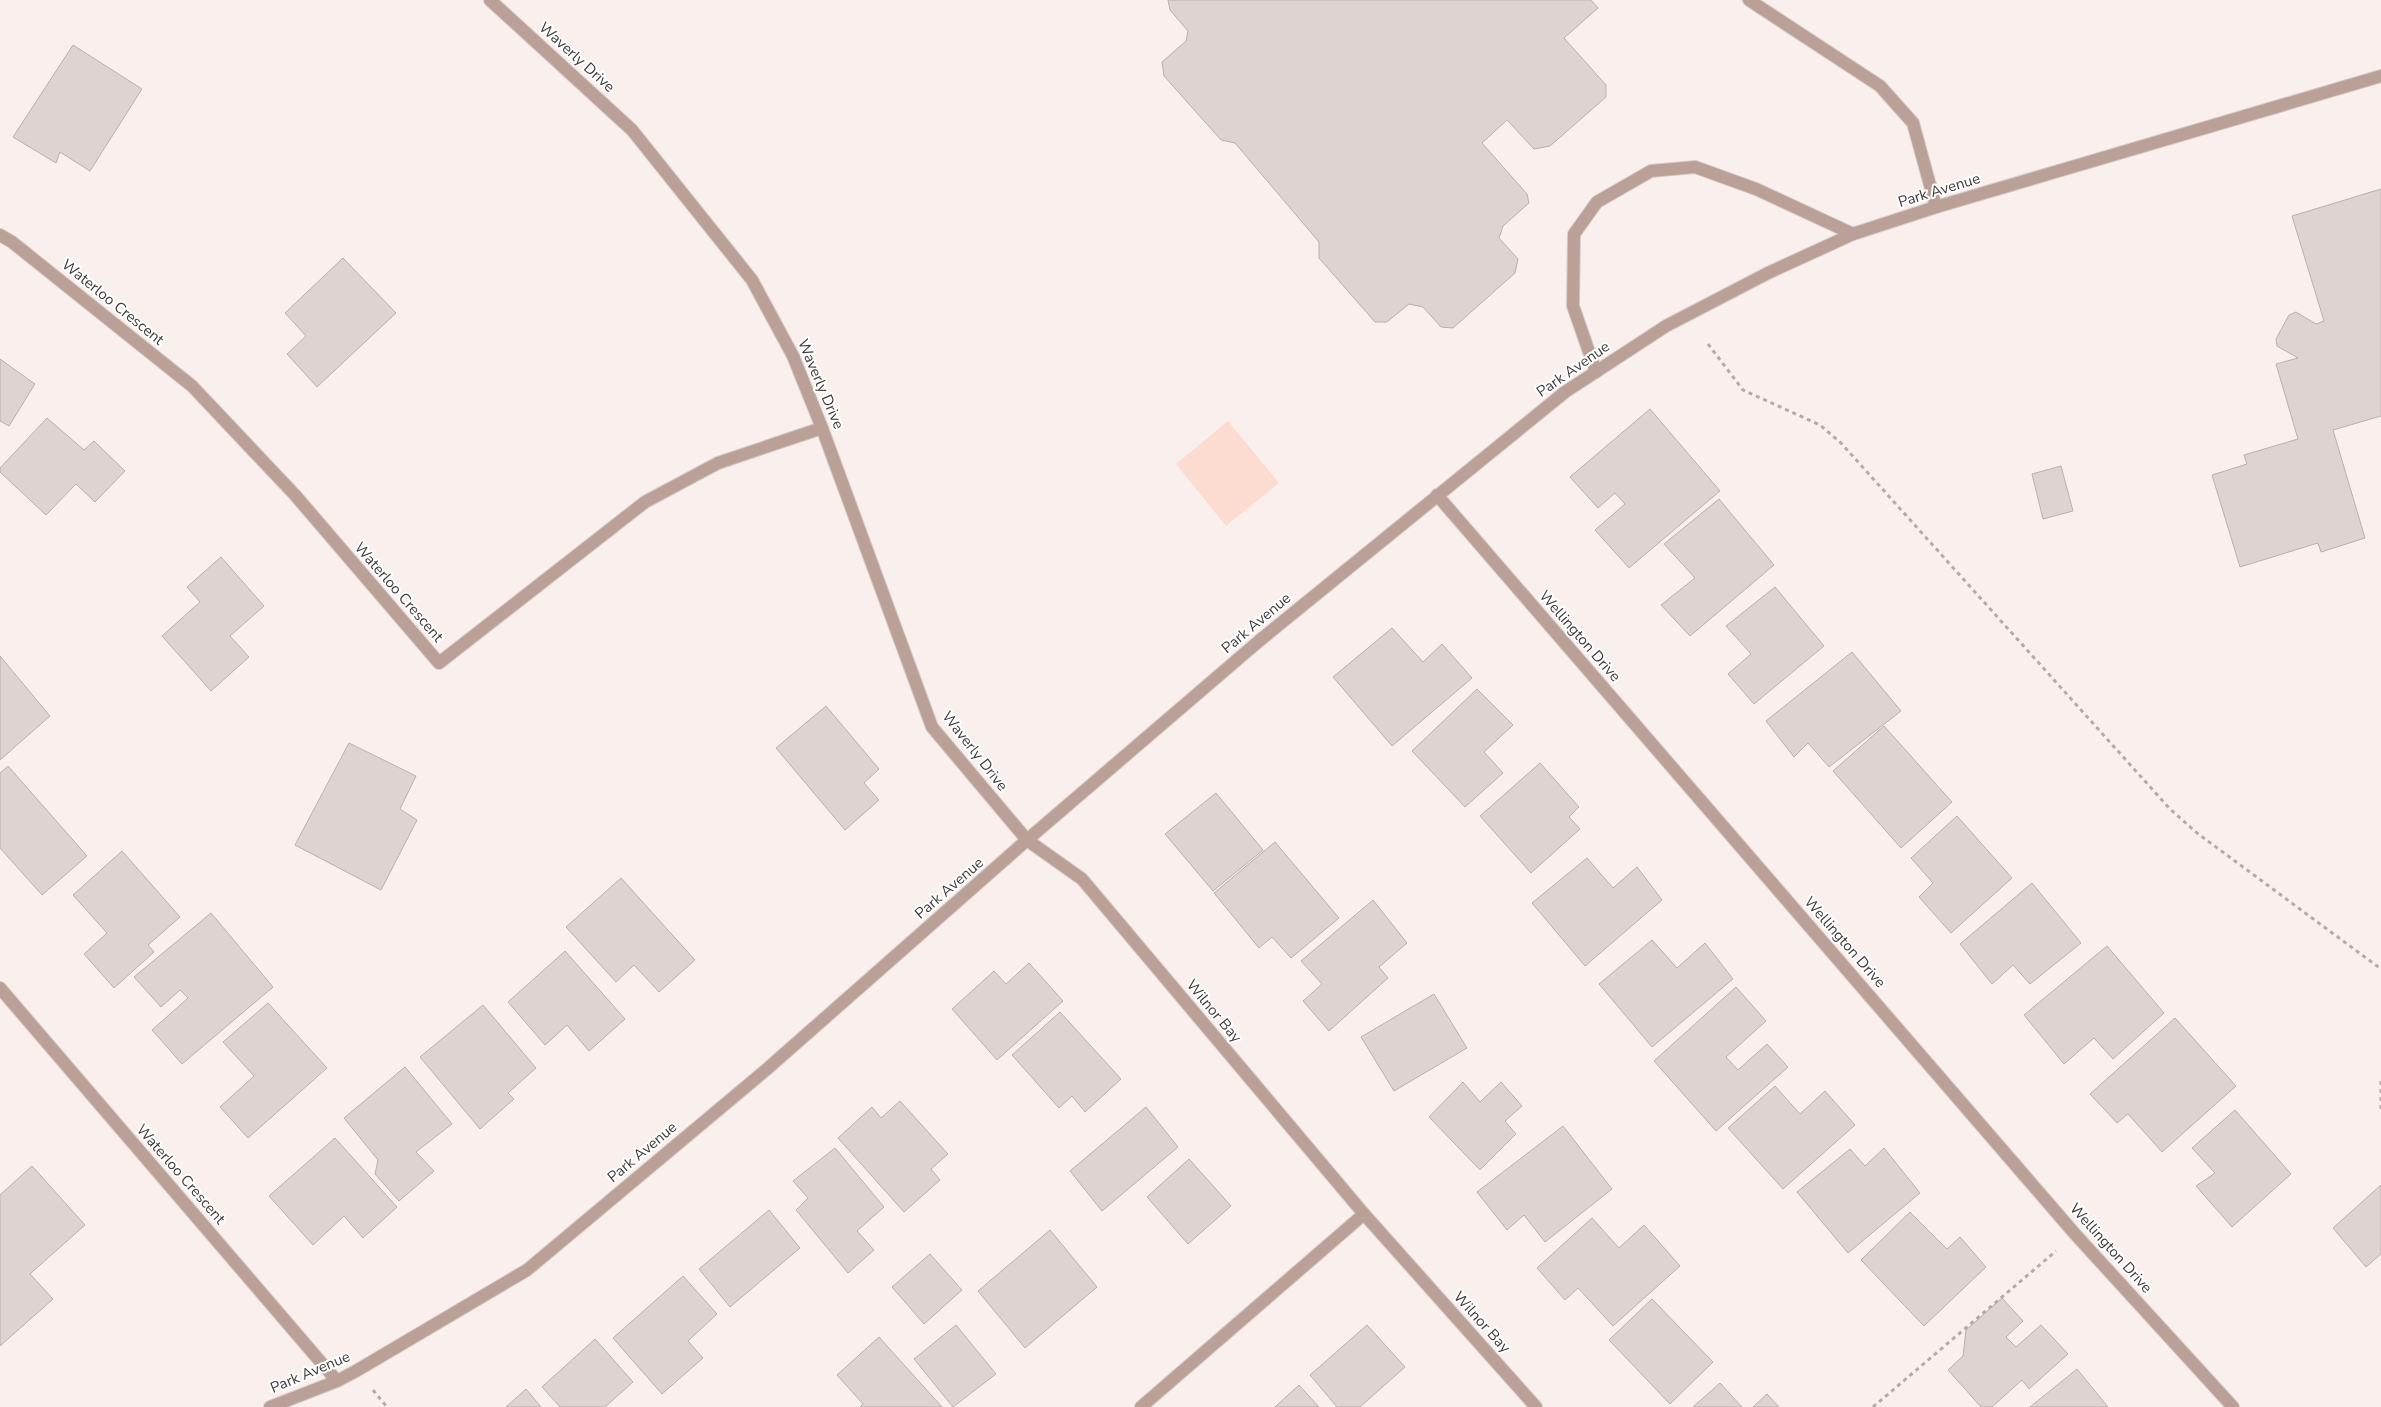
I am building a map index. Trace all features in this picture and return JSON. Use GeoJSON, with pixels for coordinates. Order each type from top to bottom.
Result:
{"type":"FeatureCollection","features":[{"type":"Feature","properties":{"kind":"street","name":"Waverly Drive"},"geometry":{"type":"LineString","coordinates":[[490,0],[632,130],[752,280],[793,356],[822,428],[932,727],[1027,840]]}},
{"type":"Feature","properties":{"kind":"street"},"geometry":{"type":"LineString","coordinates":[[1749,0],[1880,86],[1913,123],[1936,207]]}},
{"type":"Feature","properties":{"kind":"street","name":"Park Avenue"},"geometry":{"type":"LineString","coordinates":[[270,1407],[337,1381],[526,1270],[767,1069],[1027,840],[1259,641],[1565,392],[1666,326],[1768,273],[1853,234],[1936,207],[2381,76]]}},
{"type":"Feature","properties":{"kind":"street"},"geometry":{"type":"LineString","coordinates":[[1596,372],[1573,306],[1574,234],[1597,202],[1650,171],[1695,167],[1756,189],[1853,234]]}},
{"type":"Feature","properties":{"kind":"street","name":"Waterloo Crescent"},"geometry":{"type":"LineString","coordinates":[[0,235],[12,242],[192,386],[295,495],[439,663],[645,502],[718,463],[822,428]]}},
{"type":"Feature","properties":{"kind":"street","name":"Wellington Drive"},"geometry":{"type":"LineString","coordinates":[[1437,495],[2075,1234],[2233,1407]]}},
{"type":"Feature","properties":{"kind":"street","name":"Wilnor Bay"},"geometry":{"type":"LineString","coordinates":[[1027,840],[1082,879],[1364,1214],[1536,1407]]}},
{"type":"Feature","properties":{"kind":"street","name":"Waterloo Crescent"},"geometry":{"type":"LineString","coordinates":[[0,988],[337,1381]]}},
{"type":"Feature","properties":{"kind":"street"},"geometry":{"type":"LineString","coordinates":[[1140,1407],[1364,1214]]}},
{"type":"Feature","properties":{"kind":"path"},"geometry":{"type":"LineString","coordinates":[[1708,344],[1743,390],[1820,426],[1842,443],[2170,809],[2197,833],[2381,969]]}},
{"type":"Feature","properties":{"kind":"path"},"geometry":{"type":"LineString","coordinates":[[2381,1081],[2381,1112]]}},
{"type":"Feature","properties":{"kind":"path"},"geometry":{"type":"LineString","coordinates":[[1872,1407],[2075,1234]]}},
{"type":"Feature","properties":{"kind":"shaded area"},"geometry":{"type":"Polygon","coordinates":[[[1228,421],[1279,483],[1226,526],[1176,464],[1228,421]]]}},
{"type":"Feature","properties":{"kind":"building"},"geometry":{"type":"Polygon","coordinates":[[[1168,0],[1591,0],[1598,8],[1564,38],[1606,85],[1606,97],[1550,146],[1534,149],[1507,120],[1482,143],[1527,194],[1529,203],[1503,226],[1499,238],[1518,259],[1515,273],[1453,328],[1441,327],[1423,307],[1409,304],[1387,322],[1375,322],[1319,258],[1319,242],[1235,143],[1221,140],[1164,76],[1162,62],[1186,41],[1188,31],[1170,10],[1168,0]]]}},
{"type":"Feature","properties":{"kind":"building"},"geometry":{"type":"Polygon","coordinates":[[[73,45],[142,89],[90,171],[60,152],[56,163],[13,137],[73,45]]]}},
{"type":"Feature","properties":{"kind":"building"},"geometry":{"type":"Polygon","coordinates":[[[2381,189],[2381,416],[2333,430],[2365,538],[2321,552],[2318,543],[2240,567],[2212,475],[2247,464],[2244,455],[2298,439],[2276,364],[2298,358],[2277,346],[2276,339],[2289,315],[2296,312],[2316,324],[2324,321],[2292,216],[2381,189]]]}},
{"type":"Feature","properties":{"kind":"building"},"geometry":{"type":"Polygon","coordinates":[[[343,258],[396,313],[317,387],[287,354],[306,336],[285,313],[343,258]]]}},
{"type":"Feature","properties":{"kind":"building"},"geometry":{"type":"Polygon","coordinates":[[[0,359],[35,384],[9,426],[0,421],[0,359]]]}},
{"type":"Feature","properties":{"kind":"building"},"geometry":{"type":"Polygon","coordinates":[[[1650,409],[1720,491],[1629,568],[1595,530],[1625,504],[1615,493],[1598,508],[1570,477],[1650,409]]]}},
{"type":"Feature","properties":{"kind":"building"},"geometry":{"type":"Polygon","coordinates":[[[47,418],[84,450],[94,441],[125,471],[95,502],[76,484],[46,515],[0,472],[0,468],[47,418]]]}},
{"type":"Feature","properties":{"kind":"building"},"geometry":{"type":"Polygon","coordinates":[[[2061,466],[2073,511],[2043,519],[2032,474],[2061,466]]]}},
{"type":"Feature","properties":{"kind":"building"},"geometry":{"type":"Polygon","coordinates":[[[1719,499],[1774,565],[1690,636],[1661,605],[1695,578],[1664,544],[1719,499]]]}},
{"type":"Feature","properties":{"kind":"building"},"geometry":{"type":"Polygon","coordinates":[[[221,557],[264,606],[230,636],[249,657],[211,691],[162,636],[200,602],[187,587],[221,557]]]}},
{"type":"Feature","properties":{"kind":"building"},"geometry":{"type":"Polygon","coordinates":[[[1775,587],[1824,646],[1754,704],[1728,674],[1751,654],[1726,626],[1775,587]]]}},
{"type":"Feature","properties":{"kind":"building"},"geometry":{"type":"Polygon","coordinates":[[[1392,628],[1423,662],[1442,644],[1472,678],[1392,746],[1333,677],[1392,628]]]}},
{"type":"Feature","properties":{"kind":"building"},"geometry":{"type":"Polygon","coordinates":[[[1852,652],[1901,711],[1829,767],[1808,743],[1794,757],[1766,721],[1852,652]]]}},
{"type":"Feature","properties":{"kind":"building"},"geometry":{"type":"Polygon","coordinates":[[[0,656],[50,716],[0,760],[0,656]]]}},
{"type":"Feature","properties":{"kind":"building"},"geometry":{"type":"Polygon","coordinates":[[[1477,689],[1513,725],[1484,752],[1503,773],[1465,807],[1412,751],[1477,689]]]}},
{"type":"Feature","properties":{"kind":"building"},"geometry":{"type":"Polygon","coordinates":[[[826,706],[879,769],[864,783],[879,800],[845,830],[776,748],[826,706]]]}},
{"type":"Feature","properties":{"kind":"building"},"geometry":{"type":"Polygon","coordinates":[[[1884,726],[1952,802],[1901,848],[1833,771],[1884,726]]]}},
{"type":"Feature","properties":{"kind":"building"},"geometry":{"type":"Polygon","coordinates":[[[349,743],[416,776],[400,809],[417,820],[381,890],[295,845],[349,743]]]}},
{"type":"Feature","properties":{"kind":"building"},"geometry":{"type":"Polygon","coordinates":[[[1540,763],[1579,807],[1569,817],[1580,829],[1531,873],[1480,816],[1540,763]]]}},
{"type":"Feature","properties":{"kind":"building"},"geometry":{"type":"Polygon","coordinates":[[[8,766],[87,856],[42,895],[0,848],[0,773],[8,766]]]}},
{"type":"Feature","properties":{"kind":"building"},"geometry":{"type":"Polygon","coordinates":[[[1216,793],[1263,850],[1213,891],[1165,834],[1216,793]]]}},
{"type":"Feature","properties":{"kind":"building"},"geometry":{"type":"Polygon","coordinates":[[[1957,816],[2012,878],[1951,933],[1919,897],[1933,883],[1911,858],[1957,816]]]}},
{"type":"Feature","properties":{"kind":"building"},"geometry":{"type":"Polygon","coordinates":[[[1275,842],[1339,918],[1291,958],[1272,937],[1259,948],[1214,893],[1275,842]]]}},
{"type":"Feature","properties":{"kind":"building"},"geometry":{"type":"Polygon","coordinates":[[[122,851],[180,917],[148,945],[154,952],[114,988],[84,954],[107,933],[73,895],[122,851]]]}},
{"type":"Feature","properties":{"kind":"building"},"geometry":{"type":"Polygon","coordinates":[[[1587,858],[1613,888],[1637,867],[1662,900],[1585,966],[1532,903],[1587,858]]]}},
{"type":"Feature","properties":{"kind":"building"},"geometry":{"type":"Polygon","coordinates":[[[621,878],[695,960],[659,992],[634,965],[616,982],[566,927],[621,878]]]}},
{"type":"Feature","properties":{"kind":"building"},"geometry":{"type":"Polygon","coordinates":[[[2032,883],[2081,943],[2030,984],[2013,965],[1992,984],[1960,944],[2032,883]]]}},
{"type":"Feature","properties":{"kind":"building"},"geometry":{"type":"Polygon","coordinates":[[[1373,900],[1407,943],[1379,967],[1388,978],[1329,1031],[1303,1001],[1322,984],[1301,961],[1373,900]]]}},
{"type":"Feature","properties":{"kind":"building"},"geometry":{"type":"Polygon","coordinates":[[[211,913],[273,987],[182,1064],[152,1030],[188,998],[180,990],[161,1007],[134,977],[211,913]]]}},
{"type":"Feature","properties":{"kind":"building"},"geometry":{"type":"Polygon","coordinates":[[[1652,940],[1677,968],[1705,943],[1733,979],[1652,1047],[1599,984],[1652,940]]]}},
{"type":"Feature","properties":{"kind":"building"},"geometry":{"type":"Polygon","coordinates":[[[2107,946],[2164,1013],[2113,1059],[2094,1038],[2064,1064],[2024,1015],[2107,946]]]}},
{"type":"Feature","properties":{"kind":"building"},"geometry":{"type":"Polygon","coordinates":[[[565,951],[625,1019],[589,1051],[567,1025],[545,1045],[508,1002],[565,951]]]}},
{"type":"Feature","properties":{"kind":"building"},"geometry":{"type":"Polygon","coordinates":[[[1029,963],[1063,1001],[997,1060],[952,1009],[994,971],[1006,984],[1029,963]]]}},
{"type":"Feature","properties":{"kind":"building"},"geometry":{"type":"Polygon","coordinates":[[[1736,987],[1766,1021],[1726,1057],[1738,1070],[1767,1044],[1788,1067],[1716,1131],[1654,1061],[1736,987]]]}},
{"type":"Feature","properties":{"kind":"building"},"geometry":{"type":"Polygon","coordinates":[[[1434,994],[1467,1048],[1394,1091],[1361,1037],[1434,994]]]}},
{"type":"Feature","properties":{"kind":"building"},"geometry":{"type":"Polygon","coordinates":[[[268,1003],[327,1068],[248,1138],[220,1107],[254,1076],[223,1042],[268,1003]]]}},
{"type":"Feature","properties":{"kind":"building"},"geometry":{"type":"Polygon","coordinates":[[[483,1005],[536,1068],[508,1093],[514,1099],[480,1129],[420,1057],[483,1005]]]}},
{"type":"Feature","properties":{"kind":"building"},"geometry":{"type":"Polygon","coordinates":[[[1060,1012],[1121,1079],[1085,1112],[1072,1096],[1059,1108],[1012,1055],[1060,1012]]]}},
{"type":"Feature","properties":{"kind":"building"},"geometry":{"type":"Polygon","coordinates":[[[2175,1018],[2236,1086],[2162,1152],[2128,1114],[2117,1123],[2090,1094],[2175,1018]]]}},
{"type":"Feature","properties":{"kind":"building"},"geometry":{"type":"Polygon","coordinates":[[[405,1067],[452,1124],[416,1152],[434,1171],[399,1201],[375,1174],[378,1160],[344,1118],[405,1067]]]}},
{"type":"Feature","properties":{"kind":"building"},"geometry":{"type":"Polygon","coordinates":[[[1463,1082],[1480,1102],[1501,1082],[1522,1106],[1505,1121],[1516,1134],[1480,1170],[1429,1117],[1463,1082]]]}},
{"type":"Feature","properties":{"kind":"building"},"geometry":{"type":"Polygon","coordinates":[[[1775,1086],[1800,1114],[1825,1091],[1855,1125],[1783,1189],[1728,1128],[1775,1086]]]}},
{"type":"Feature","properties":{"kind":"building"},"geometry":{"type":"Polygon","coordinates":[[[900,1101],[948,1154],[931,1169],[940,1180],[904,1212],[838,1138],[872,1107],[881,1118],[900,1101]]]}},
{"type":"Feature","properties":{"kind":"building"},"geometry":{"type":"Polygon","coordinates":[[[1146,1107],[1178,1147],[1102,1211],[1070,1171],[1146,1107]]]}},
{"type":"Feature","properties":{"kind":"building"},"geometry":{"type":"Polygon","coordinates":[[[2235,1110],[2291,1174],[2232,1227],[2196,1186],[2215,1173],[2192,1148],[2235,1110]]]}},
{"type":"Feature","properties":{"kind":"building"},"geometry":{"type":"Polygon","coordinates":[[[1563,1126],[1612,1189],[1545,1242],[1524,1215],[1507,1230],[1477,1192],[1563,1126]]]}},
{"type":"Feature","properties":{"kind":"building"},"geometry":{"type":"Polygon","coordinates":[[[335,1138],[397,1207],[363,1238],[344,1216],[313,1245],[269,1196],[335,1138]]]}},
{"type":"Feature","properties":{"kind":"building"},"geometry":{"type":"Polygon","coordinates":[[[835,1148],[884,1207],[857,1231],[874,1250],[848,1273],[796,1210],[808,1198],[793,1181],[835,1148]]]}},
{"type":"Feature","properties":{"kind":"building"},"geometry":{"type":"Polygon","coordinates":[[[1884,1148],[1920,1193],[1848,1253],[1797,1192],[1850,1149],[1865,1166],[1884,1148]]]}},
{"type":"Feature","properties":{"kind":"building"},"geometry":{"type":"Polygon","coordinates":[[[1189,1159],[1231,1206],[1188,1244],[1147,1197],[1189,1159]]]}},
{"type":"Feature","properties":{"kind":"building"},"geometry":{"type":"Polygon","coordinates":[[[32,1166],[85,1225],[30,1274],[53,1299],[0,1346],[0,1195],[32,1166]]]}},
{"type":"Feature","properties":{"kind":"building"},"geometry":{"type":"Polygon","coordinates":[[[2381,1185],[2381,1254],[2366,1267],[2333,1228],[2381,1185]]]}},
{"type":"Feature","properties":{"kind":"building"},"geometry":{"type":"Polygon","coordinates":[[[769,1210],[800,1248],[730,1307],[699,1269],[769,1210]]]}},
{"type":"Feature","properties":{"kind":"building"},"geometry":{"type":"Polygon","coordinates":[[[1910,1212],[1947,1249],[1960,1237],[1986,1267],[1924,1326],[1861,1260],[1910,1212]]]}},
{"type":"Feature","properties":{"kind":"building"},"geometry":{"type":"Polygon","coordinates":[[[1592,1218],[1619,1248],[1644,1225],[1680,1266],[1613,1326],[1578,1288],[1565,1300],[1537,1268],[1592,1218]]]}},
{"type":"Feature","properties":{"kind":"building"},"geometry":{"type":"Polygon","coordinates":[[[1050,1230],[1097,1287],[1025,1348],[978,1291],[1050,1230]]]}},
{"type":"Feature","properties":{"kind":"building"},"geometry":{"type":"Polygon","coordinates":[[[930,1254],[962,1290],[924,1324],[892,1287],[930,1254]]]}},
{"type":"Feature","properties":{"kind":"building"},"geometry":{"type":"Polygon","coordinates":[[[683,1276],[717,1314],[688,1341],[703,1358],[662,1394],[613,1338],[683,1276]]]}},
{"type":"Feature","properties":{"kind":"building"},"geometry":{"type":"Polygon","coordinates":[[[2002,1298],[2023,1321],[2006,1337],[2016,1347],[2041,1325],[2068,1354],[2029,1389],[2022,1380],[1992,1407],[1981,1407],[1948,1370],[1963,1356],[1966,1330],[2002,1298]]]}},
{"type":"Feature","properties":{"kind":"building"},"geometry":{"type":"Polygon","coordinates":[[[1652,1299],[1713,1362],[1670,1404],[1609,1340],[1652,1299]]]}},
{"type":"Feature","properties":{"kind":"building"},"geometry":{"type":"Polygon","coordinates":[[[956,1325],[996,1374],[953,1407],[914,1359],[956,1325]]]}},
{"type":"Feature","properties":{"kind":"building"},"geometry":{"type":"Polygon","coordinates":[[[1367,1325],[1405,1367],[1360,1407],[1337,1407],[1310,1375],[1367,1325]]]}},
{"type":"Feature","properties":{"kind":"building"},"geometry":{"type":"Polygon","coordinates":[[[879,1337],[942,1407],[860,1407],[863,1404],[837,1375],[879,1337]]]}},
{"type":"Feature","properties":{"kind":"building"},"geometry":{"type":"Polygon","coordinates":[[[595,1339],[633,1382],[605,1407],[560,1407],[542,1387],[595,1339]]]}},
{"type":"Feature","properties":{"kind":"building"},"geometry":{"type":"Polygon","coordinates":[[[2077,1369],[2108,1407],[2030,1407],[2077,1369]]]}},
{"type":"Feature","properties":{"kind":"building"},"geometry":{"type":"Polygon","coordinates":[[[1720,1383],[1742,1407],[1693,1407],[1720,1383]]]}},
{"type":"Feature","properties":{"kind":"building"},"geometry":{"type":"Polygon","coordinates":[[[1299,1385],[1319,1407],[1275,1407],[1299,1385]]]}},
{"type":"Feature","properties":{"kind":"building"},"geometry":{"type":"Polygon","coordinates":[[[526,1389],[541,1407],[506,1407],[526,1389]]]}},
{"type":"Feature","properties":{"kind":"building"},"geometry":{"type":"Polygon","coordinates":[[[1767,1394],[1779,1407],[1753,1407],[1767,1394]]]}}]}
